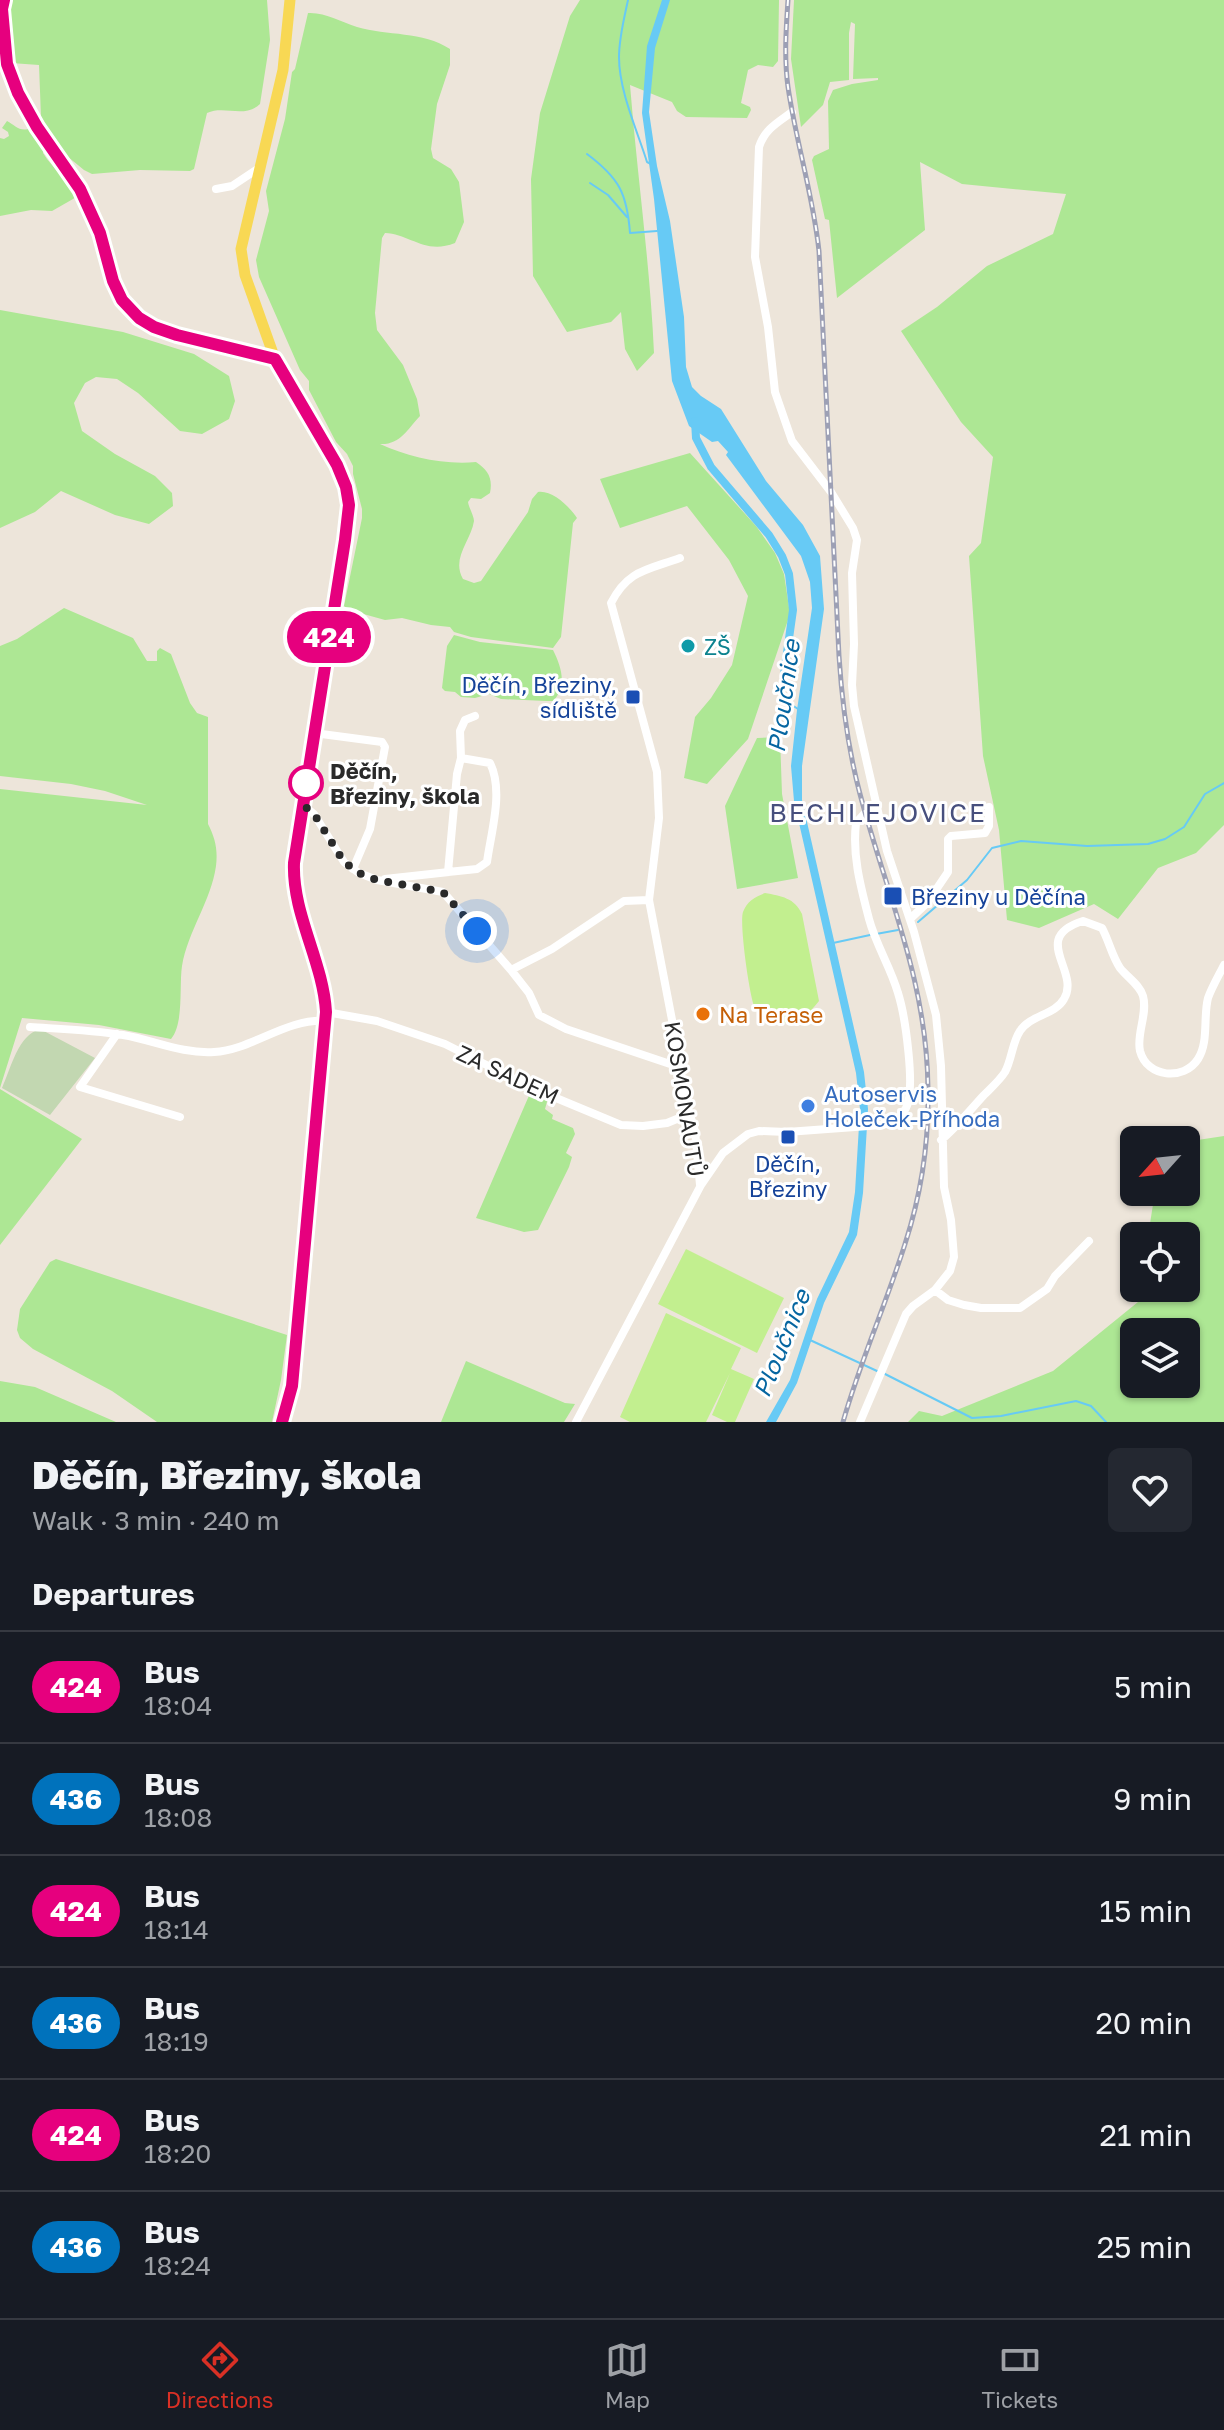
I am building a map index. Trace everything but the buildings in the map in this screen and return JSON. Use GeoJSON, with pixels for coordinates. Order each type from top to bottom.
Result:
{"type":"FeatureCollection","features":[{"type":"Feature","properties":{"kind":"main road"},"geometry":{"type":"LineString","coordinates":[[282,1422],[292,1386],[326,1016],[321,979],[297,899],[294,863],[349,505],[337,465],[275,359],[245,275],[241,249],[283,70],[290,0]]}},
{"type":"Feature","properties":{"kind":"street"},"geometry":{"type":"LineString","coordinates":[[4,0],[2,9],[7,64],[18,93],[37,127],[80,189],[100,233],[113,281],[122,300],[139,318],[154,327],[275,359]]}},
{"type":"Feature","properties":{"kind":"street"},"geometry":{"type":"LineString","coordinates":[[792,112],[768,129],[759,147],[755,257],[768,327],[775,392],[785,424],[792,441],[839,504],[857,540],[852,573],[852,685],[858,727],[887,851],[910,919],[936,1015],[941,1066],[944,1187],[954,1244],[950,1271],[935,1290],[906,1314],[860,1422]]}},
{"type":"Feature","properties":{"kind":"street"},"geometry":{"type":"LineString","coordinates":[[216,189],[232,186],[259,168]]}},
{"type":"Feature","properties":{"kind":"street","name":"KOSMONAUTŮ"},"geometry":{"type":"LineString","coordinates":[[578,1418],[701,1185],[695,1131],[684,1096],[649,900],[659,818],[657,772],[611,603],[620,586],[633,575],[680,558]]}},
{"type":"Feature","properties":{"kind":"street"},"geometry":{"type":"LineString","coordinates":[[449,872],[461,758],[460,731],[465,720],[475,716]]}},
{"type":"Feature","properties":{"kind":"street"},"geometry":{"type":"LineString","coordinates":[[314,733],[359,737],[382,742],[385,747],[370,829],[353,869]]}},
{"type":"Feature","properties":{"kind":"street"},"geometry":{"type":"LineString","coordinates":[[377,880],[477,869],[487,862],[496,797],[495,773],[490,763],[461,758]]}},
{"type":"Feature","properties":{"kind":"street"},"geometry":{"type":"LineString","coordinates":[[303,805],[314,814],[344,862],[353,869],[377,880],[443,892],[529,993],[539,1015],[566,1029],[679,1067]]}},
{"type":"Feature","properties":{"kind":"street"},"geometry":{"type":"LineString","coordinates":[[910,919],[927,903],[948,872],[948,839],[951,836],[985,833],[989,826],[989,807]]}},
{"type":"Feature","properties":{"kind":"street"},"geometry":{"type":"LineString","coordinates":[[701,1185],[723,1153],[744,1137],[759,1131],[882,1125],[901,1116],[909,1101],[903,1010],[875,935],[858,870],[854,838],[860,817],[877,810]]}},
{"type":"Feature","properties":{"kind":"street"},"geometry":{"type":"LineString","coordinates":[[511,970],[552,949],[624,901],[649,900]]}},
{"type":"Feature","properties":{"kind":"street"},"geometry":{"type":"LineString","coordinates":[[941,1140],[1004,1073],[1019,1032],[1027,1022],[1055,1009],[1064,1000],[1066,979],[1058,950],[1058,939],[1063,931],[1083,921],[1102,928],[1119,966],[1143,994],[1139,1049],[1145,1062],[1163,1074],[1178,1073],[1197,1061],[1202,1051],[1208,999],[1224,965]]}},
{"type":"Feature","properties":{"kind":"street"},"geometry":{"type":"LineString","coordinates":[[30,1027],[117,1034],[195,1052],[219,1052],[326,1016]]}},
{"type":"Feature","properties":{"kind":"street","name":"ZA SADEM"},"geometry":{"type":"LineString","coordinates":[[326,1016],[377,1021],[445,1044],[532,1088],[621,1125],[667,1123],[689,1114]]}},
{"type":"Feature","properties":{"kind":"street"},"geometry":{"type":"LineString","coordinates":[[117,1034],[80,1087],[180,1117]]}},
{"type":"Feature","properties":{"kind":"street"},"geometry":{"type":"LineString","coordinates":[[697,1157],[715,1163]]}},
{"type":"Feature","properties":{"kind":"street"},"geometry":{"type":"LineString","coordinates":[[935,1290],[948,1300],[964,1305],[1020,1308],[1047,1289],[1055,1276],[1089,1241]]}},
{"type":"Feature","properties":{"kind":"green space"},"geometry":{"type":"Polygon","coordinates":[[[9,0],[267,0],[270,40],[260,104],[248,111],[207,113],[194,169],[190,171],[140,170],[92,174],[62,152],[41,117],[39,65],[11,63],[6,15],[9,0]]]}},
{"type":"Feature","properties":{"kind":"green space"},"geometry":{"type":"Polygon","coordinates":[[[580,0],[779,0],[778,61],[773,67],[758,65],[748,70],[741,103],[750,107],[747,118],[686,117],[677,111],[672,102],[630,85],[654,353],[637,371],[625,349],[621,312],[611,322],[567,332],[533,276],[531,179],[540,113],[570,16],[580,0]]]}},
{"type":"Feature","properties":{"kind":"green space"},"geometry":{"type":"Polygon","coordinates":[[[794,0],[1224,0],[1224,825],[1196,853],[1158,868],[1118,919],[1094,904],[1039,928],[1007,920],[999,830],[983,756],[969,556],[981,543],[993,457],[961,422],[901,331],[937,307],[987,266],[1053,234],[1066,194],[962,184],[920,162],[925,230],[837,298],[829,220],[825,219],[812,160],[829,149],[828,101],[833,90],[878,78],[853,79],[855,24],[851,22],[849,80],[830,82],[823,105],[801,127],[791,59],[794,0]]]}},
{"type":"Feature","properties":{"kind":"green space"},"geometry":{"type":"Polygon","coordinates":[[[308,13],[369,30],[428,39],[450,49],[450,65],[437,104],[431,149],[433,158],[451,169],[459,182],[464,222],[455,243],[444,246],[426,245],[394,234],[385,233],[382,238],[375,313],[377,330],[403,365],[417,399],[420,416],[398,439],[380,444],[426,459],[476,462],[486,471],[491,483],[490,493],[481,499],[471,498],[468,502],[474,521],[459,564],[463,579],[474,583],[481,581],[538,492],[554,496],[574,513],[577,518],[573,523],[561,637],[553,648],[471,637],[454,632],[450,627],[402,618],[385,620],[344,606],[362,518],[353,466],[336,442],[309,390],[309,381],[300,370],[259,277],[256,260],[269,211],[266,191],[308,13]]]}},
{"type":"Feature","properties":{"kind":"green space"},"geometry":{"type":"Polygon","coordinates":[[[7,121],[21,129],[31,128],[44,145],[43,153],[76,197],[52,211],[31,210],[0,216],[0,138],[9,136],[2,128],[7,121]]]}},
{"type":"Feature","properties":{"kind":"green space"},"geometry":{"type":"Polygon","coordinates":[[[0,310],[123,332],[194,354],[229,376],[235,401],[229,419],[202,434],[180,431],[138,393],[117,379],[96,377],[85,383],[74,403],[82,431],[155,476],[172,493],[173,506],[149,524],[115,515],[61,491],[35,512],[0,528],[0,310]]]}},
{"type":"Feature","properties":{"kind":"green space"},"geometry":{"type":"Polygon","coordinates":[[[690,453],[756,526],[775,553],[784,574],[790,614],[748,739],[707,784],[684,778],[695,717],[732,665],[748,596],[729,560],[687,506],[620,528],[600,479],[690,453]]]}},
{"type":"Feature","properties":{"kind":"green space"},"geometry":{"type":"Polygon","coordinates":[[[64,608],[133,638],[147,661],[157,661],[160,648],[171,654],[190,703],[197,713],[208,717],[208,824],[217,854],[216,866],[185,953],[178,1024],[171,1039],[99,1025],[22,1018],[0,1088],[0,789],[147,805],[71,784],[0,776],[0,646],[17,639],[64,608]]]}},
{"type":"Feature","properties":{"kind":"green space"},"geometry":{"type":"Polygon","coordinates":[[[454,635],[480,642],[553,650],[562,676],[558,695],[553,701],[546,701],[501,699],[489,694],[475,698],[461,697],[455,692],[445,691],[442,688],[447,646],[454,635]]]}},
{"type":"Feature","properties":{"kind":"green space"},"geometry":{"type":"Polygon","coordinates":[[[780,737],[782,794],[798,878],[737,889],[725,806],[757,738],[780,737]]]}},
{"type":"Feature","properties":{"kind":"green space"},"geometry":{"type":"Polygon","coordinates":[[[765,893],[791,901],[802,914],[819,1001],[804,1017],[793,1022],[780,1022],[759,1014],[751,993],[742,919],[747,905],[765,893]]]}},
{"type":"Feature","properties":{"kind":"green space"},"geometry":{"type":"Polygon","coordinates":[[[40,1029],[95,1058],[50,1115],[2,1088],[21,1045],[32,1032],[40,1029]]]}},
{"type":"Feature","properties":{"kind":"green space"},"geometry":{"type":"Polygon","coordinates":[[[0,1089],[82,1139],[0,1245],[0,1089]]]}},
{"type":"Feature","properties":{"kind":"green space"},"geometry":{"type":"Polygon","coordinates":[[[531,1091],[548,1098],[545,1109],[553,1115],[552,1119],[573,1128],[575,1134],[566,1153],[572,1157],[569,1167],[538,1230],[524,1232],[476,1218],[531,1091]]]}},
{"type":"Feature","properties":{"kind":"green space"},"geometry":{"type":"Polygon","coordinates":[[[1224,1136],[1224,1422],[908,1422],[919,1411],[942,1416],[1053,1371],[1138,1302],[1200,1302],[1200,1222],[1150,1222],[1153,1206],[1200,1206],[1200,1140],[1224,1136]]]}},
{"type":"Feature","properties":{"kind":"green space"},"geometry":{"type":"Polygon","coordinates":[[[686,1249],[784,1298],[757,1353],[658,1304],[686,1249]]]}},
{"type":"Feature","properties":{"kind":"green space"},"geometry":{"type":"Polygon","coordinates":[[[56,1259],[287,1335],[272,1422],[157,1422],[112,1391],[33,1349],[20,1338],[17,1330],[20,1309],[50,1262],[56,1259]]]}},
{"type":"Feature","properties":{"kind":"green space"},"geometry":{"type":"Polygon","coordinates":[[[666,1313],[741,1348],[731,1369],[754,1379],[735,1422],[712,1415],[730,1373],[706,1422],[630,1422],[620,1417],[666,1313]]]}},
{"type":"Feature","properties":{"kind":"green space"},"geometry":{"type":"Polygon","coordinates":[[[466,1361],[565,1403],[575,1404],[564,1422],[441,1422],[466,1361]]]}},
{"type":"Feature","properties":{"kind":"green space"},"geometry":{"type":"Polygon","coordinates":[[[0,1381],[35,1387],[116,1422],[0,1422],[0,1381]]]}},
{"type":"Feature","properties":{"kind":"water"},"geometry":{"type":"Polygon","coordinates":[[[662,0],[670,0],[655,48],[649,112],[684,317],[686,367],[692,387],[721,409],[766,481],[803,525],[820,556],[824,609],[802,766],[802,800],[864,1072],[868,1109],[857,1235],[824,1303],[797,1383],[776,1422],[766,1422],[790,1380],[817,1299],[849,1232],[855,1192],[860,1109],[856,1073],[794,801],[791,766],[812,608],[810,582],[801,556],[726,455],[728,452],[718,441],[712,442],[689,426],[672,381],[642,113],[647,46],[662,0]]]}},
{"type":"Feature","properties":{"kind":"waterway"},"geometry":{"type":"LineString","coordinates":[[628,0],[620,43],[620,70],[629,110],[647,162],[651,164]]}},
{"type":"Feature","properties":{"kind":"waterway"},"geometry":{"type":"LineString","coordinates":[[587,154],[614,179],[624,197],[630,233],[657,231]]}},
{"type":"Feature","properties":{"kind":"waterway"},"geometry":{"type":"LineString","coordinates":[[590,183],[608,195],[627,217]]}},
{"type":"Feature","properties":{"kind":"waterway","name":"Ploučnice"},"geometry":{"type":"LineString","coordinates":[[695,421],[696,438],[711,467],[769,535],[789,574],[793,610],[784,674]]}},
{"type":"Feature","properties":{"kind":"waterway","name":"Ploučnice"},"geometry":{"type":"LineString","coordinates":[[779,692],[783,699],[798,709]]}},
{"type":"Feature","properties":{"kind":"waterway"},"geometry":{"type":"LineString","coordinates":[[918,922],[967,880],[992,848],[1021,841],[1087,846],[1148,844],[1165,839],[1184,827],[1205,794],[1224,783]]}},
{"type":"Feature","properties":{"kind":"waterway"},"geometry":{"type":"LineString","coordinates":[[876,934],[898,930]]}},
{"type":"Feature","properties":{"kind":"waterway"},"geometry":{"type":"LineString","coordinates":[[833,943],[870,935]]}},
{"type":"Feature","properties":{"kind":"waterway","name":"Ploučnice"},"geometry":{"type":"LineString","coordinates":[[810,1340],[877,1371]]}},
{"type":"Feature","properties":{"kind":"waterway"},"geometry":{"type":"LineString","coordinates":[[883,1373],[972,1418],[1001,1416],[1076,1401],[1091,1406],[1106,1422]]}},
{"type":"Feature","properties":{"kind":"railway"},"geometry":{"type":"LineString","coordinates":[[788,0],[788,87],[819,251],[844,708],[860,794],[904,939],[921,1011],[928,1089],[925,1148],[911,1225],[843,1422]]}},
{"type":"Feature","properties":{"kind":"bus line","name":"424"},"geometry":{"type":"LineString","coordinates":[[4,0],[2,9],[7,64],[18,93],[37,127],[80,189],[100,233],[113,281],[122,300],[139,318],[154,327],[275,359],[337,465],[346,487],[349,505],[345,540],[294,863],[297,899],[321,979],[326,1012],[292,1386],[282,1422]]}},
{"type":"Feature","properties":{"kind":"place","name":"ZŠ"},"geometry":{"type":"Point","coordinates":[688,646]}},
{"type":"Feature","properties":{"kind":"place","name":"Děčín, Březiny, sídliště"},"geometry":{"type":"Point","coordinates":[633,697]}},
{"type":"Feature","properties":{"kind":"place","name":"Děčín, Březiny, škola"},"geometry":{"type":"Point","coordinates":[306,783]}},
{"type":"Feature","properties":{"kind":"place","name":"Březiny u Děčína"},"geometry":{"type":"Point","coordinates":[893,896]}},
{"type":"Feature","properties":{"kind":"place","name":"Na Terase"},"geometry":{"type":"Point","coordinates":[703,1014]}},
{"type":"Feature","properties":{"kind":"place","name":"Autoservis Holeček-Příhoda"},"geometry":{"type":"Point","coordinates":[808,1106]}},
{"type":"Feature","properties":{"kind":"place","name":"Děčín, Březiny"},"geometry":{"type":"Point","coordinates":[788,1137]}},
{"type":"Feature","properties":{"kind":"district","name":"BECHLEJOVICE"},"geometry":{"type":"Point","coordinates":[878,812]}},
{"type":"Feature","properties":{"kind":"route"},"geometry":{"type":"LineString","coordinates":[[306,783],[307,775],[303,805],[314,814],[344,862],[359,873],[377,880],[443,892],[477,931]]}}]}
